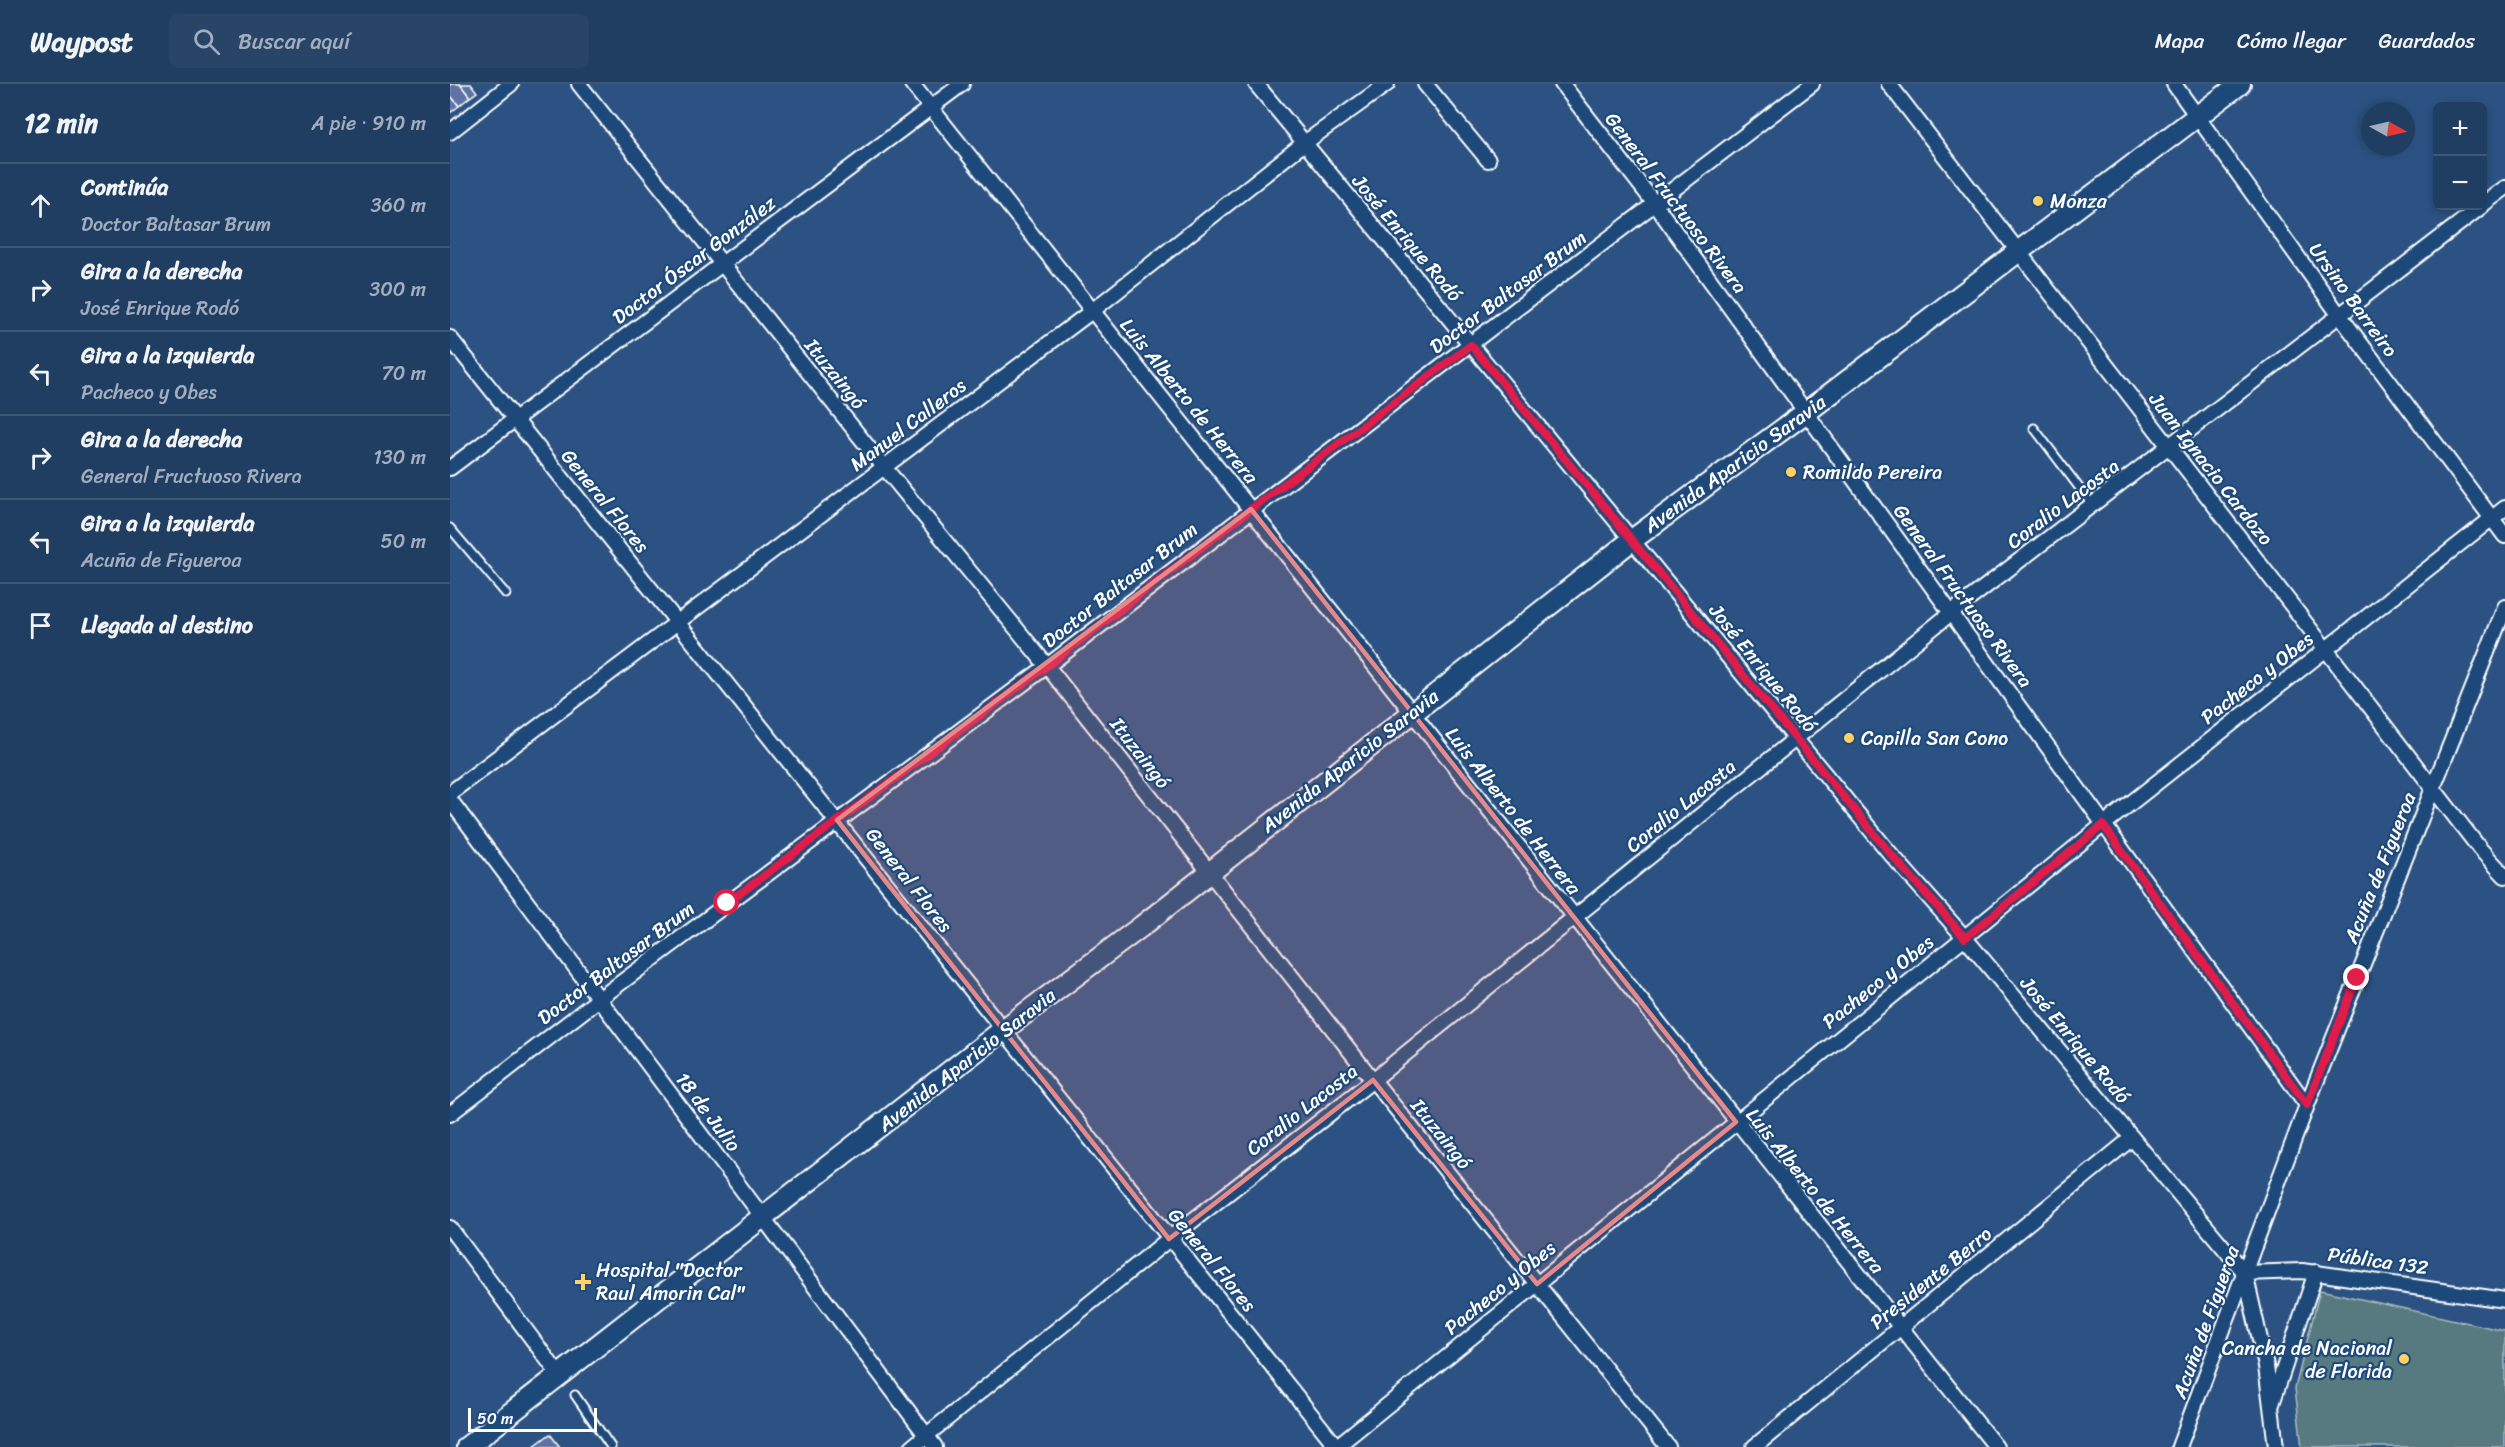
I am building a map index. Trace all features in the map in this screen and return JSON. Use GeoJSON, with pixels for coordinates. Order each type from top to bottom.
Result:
{"type":"FeatureCollection","features":[{"type":"Feature","properties":{"kind":"street"},"geometry":{"type":"LineString","coordinates":[[450,132],[512,84]]}},
{"type":"Feature","properties":{"kind":"street","name":"Ituzaingó"},"geometry":{"type":"LineString","coordinates":[[579,84],[884,467],[1047,666],[1373,1080],[1668,1447]]}},
{"type":"Feature","properties":{"kind":"street","name":"Luis Alberto de Herrera"},"geometry":{"type":"LineString","coordinates":[[912,84],[1251,509],[1573,919],[1996,1447]]}},
{"type":"Feature","properties":{"kind":"street","name":"Doctor Óscar González"},"geometry":{"type":"LineString","coordinates":[[450,468],[962,84]]}},
{"type":"Feature","properties":{"kind":"street","name":"José Enrique Rodó"},"geometry":{"type":"LineString","coordinates":[[1256,84],[1303,144],[1889,852],[1965,938],[2244,1273]]}},
{"type":"Feature","properties":{"kind":"street","name":"Manuel Calleros"},"geometry":{"type":"LineString","coordinates":[[450,793],[1092,311],[1303,144],[1387,84]]}},
{"type":"Feature","properties":{"kind":"street"},"geometry":{"type":"LineString","coordinates":[[1425,84],[1488,160]]}},
{"type":"Feature","properties":{"kind":"street","name":"General Fructuoso Rivera"},"geometry":{"type":"LineString","coordinates":[[1562,84],[1655,204],[2307,1105]]}},
{"type":"Feature","properties":{"kind":"street","name":"Doctor Baltasar Brum"},"geometry":{"type":"LineString","coordinates":[[450,1114],[837,820],[1047,666],[1812,84]]}},
{"type":"Feature","properties":{"kind":"street","name":"Juan Ignacio Cardozo"},"geometry":{"type":"LineString","coordinates":[[1888,84],[2480,849],[2505,876]]}},
{"type":"Feature","properties":{"kind":"street","name":"Ursino Barreiro"},"geometry":{"type":"LineString","coordinates":[[2174,84],[2340,316],[2505,536]]}},
{"type":"Feature","properties":{"kind":"street","name":"Avenida Aparicio Saravia"},"geometry":{"type":"LineString","coordinates":[[467,1447],[1003,1030],[1142,926],[1632,540],[1805,413],[2240,84]]}},
{"type":"Feature","properties":{"kind":"street","name":"Coralio Lacosta"},"geometry":{"type":"LineString","coordinates":[[2487,201],[2505,188]]}},
{"type":"Feature","properties":{"kind":"street","name":"Coralio Lacosta"},"geometry":{"type":"LineString","coordinates":[[912,1447],[931,1443],[1169,1239],[1373,1080],[1951,613],[2169,448],[2476,210]]}},
{"type":"Feature","properties":{"kind":"street","name":"General Flores"},"geometry":{"type":"LineString","coordinates":[[450,339],[837,820],[1336,1447]]}},
{"type":"Feature","properties":{"kind":"street","name":"Pacheco y Obes"},"geometry":{"type":"LineString","coordinates":[[1336,1447],[2103,825],[2505,508]]}},
{"type":"Feature","properties":{"kind":"street","name":"Acuña de Figueroa"},"geometry":{"type":"LineString","coordinates":[[2180,1447],[2307,1105],[2505,608]]}},
{"type":"Feature","properties":{"kind":"street","name":"18 de Julio"},"geometry":{"type":"LineString","coordinates":[[450,800],[931,1443]]}},
{"type":"Feature","properties":{"kind":"street","name":"Presidente Berro"},"geometry":{"type":"LineString","coordinates":[[1754,1447],[2132,1138]]}},
{"type":"Feature","properties":{"kind":"street"},"geometry":{"type":"LineString","coordinates":[[450,1228],[559,1375]]}},
{"type":"Feature","properties":{"kind":"street"},"geometry":{"type":"LineString","coordinates":[[2271,1409],[2316,1272]]}},
{"type":"Feature","properties":{"kind":"street","name":"Pública 132"},"geometry":{"type":"LineString","coordinates":[[2244,1273],[2316,1272],[2505,1300]]}},
{"type":"Feature","properties":{"kind":"street"},"geometry":{"type":"LineString","coordinates":[[2244,1273],[2265,1366],[2276,1447]]}},
{"type":"Feature","properties":{"kind":"lane"},"geometry":{"type":"LineString","coordinates":[[2034,428],[2093,506]]}},
{"type":"Feature","properties":{"kind":"lane"},"geometry":{"type":"LineString","coordinates":[[450,528],[506,594]]}},
{"type":"Feature","properties":{"kind":"lane"},"geometry":{"type":"LineString","coordinates":[[575,1395],[611,1447]]}},
{"type":"Feature","properties":{"kind":"highlighted area"},"geometry":{"type":"Polygon","coordinates":[[[1251,509],[1736,1122],[1537,1284],[1373,1080],[1169,1239],[837,820],[1251,509]]]}},
{"type":"Feature","properties":{"kind":"green space","name":"Cancha de Nacional de Florida"},"geometry":{"type":"Polygon","coordinates":[[[2320,1290],[2505,1331],[2505,1447],[2302,1447],[2295,1388],[2320,1290]]]}},
{"type":"Feature","properties":{"kind":"building"},"geometry":{"type":"Polygon","coordinates":[[[450,84],[460,84],[470,97],[459,106],[450,95],[450,84]]]}},
{"type":"Feature","properties":{"kind":"building"},"geometry":{"type":"Polygon","coordinates":[[[460,84],[471,84],[477,92],[470,97],[460,84]]]}},
{"type":"Feature","properties":{"kind":"building"},"geometry":{"type":"Polygon","coordinates":[[[450,95],[459,106],[450,113],[450,95]]]}},
{"type":"Feature","properties":{"kind":"building"},"geometry":{"type":"Polygon","coordinates":[[[550,1434],[560,1447],[533,1447],[550,1434]]]}},
{"type":"Feature","properties":{"kind":"place","name":"Monza"},"geometry":{"type":"Point","coordinates":[2038,201]}},
{"type":"Feature","properties":{"kind":"place","name":"Romildo Pereira"},"geometry":{"type":"Point","coordinates":[1791,472]}},
{"type":"Feature","properties":{"kind":"place","name":"Capilla San Cono"},"geometry":{"type":"Point","coordinates":[1849,738]}},
{"type":"Feature","properties":{"kind":"place","name":"Hospital \"Doctor Raul Amorin Cal\""},"geometry":{"type":"Point","coordinates":[583,1282]}},
{"type":"Feature","properties":{"kind":"place","name":"Cancha de Nacional de Florida"},"geometry":{"type":"Point","coordinates":[2404,1359]}},
{"type":"Feature","properties":{"kind":"route"},"geometry":{"type":"LineString","coordinates":[[727,903],[1047,666],[1251,509],[1471,345],[1889,852],[1965,938],[2103,825],[2307,1105],[2357,978]]}}]}
